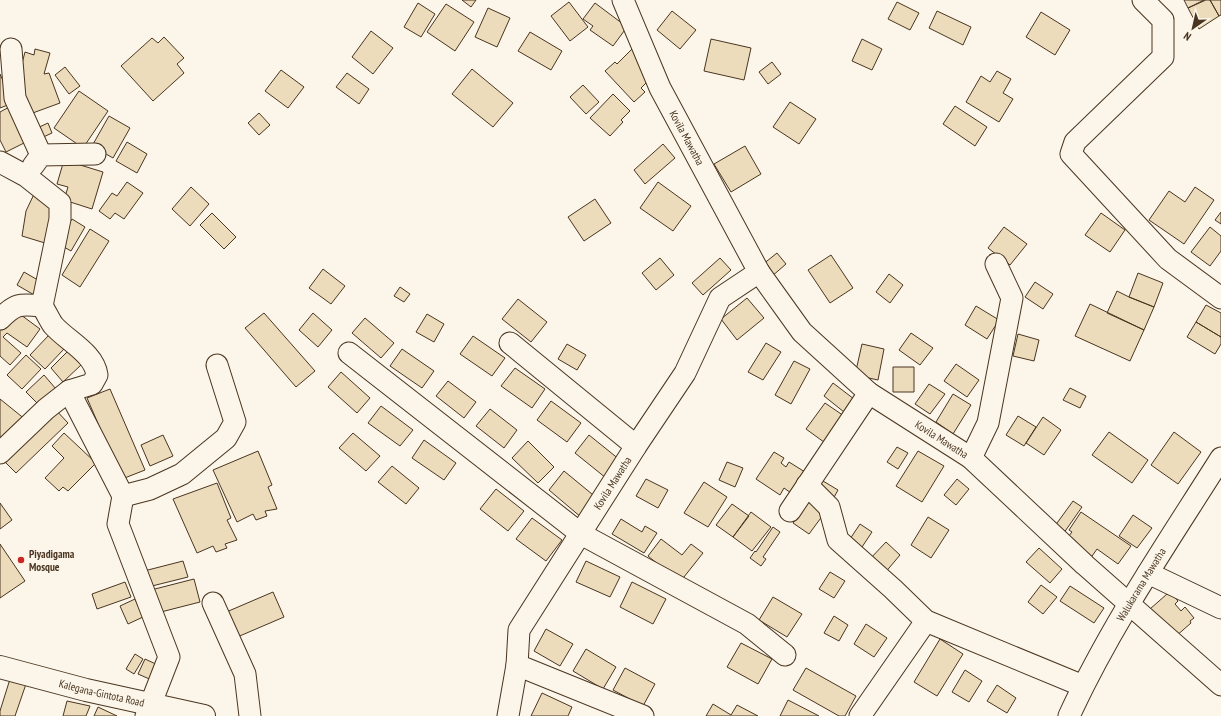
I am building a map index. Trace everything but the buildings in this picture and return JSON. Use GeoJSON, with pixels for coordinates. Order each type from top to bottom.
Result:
{"type":"FeatureCollection","features":[{"type":"Feature","properties":{"kind":"main road","name":"Kalegana-Gintota Road"},"geometry":{"type":"LineString","coordinates":[[0,667],[86,690],[148,710],[204,716]]}},
{"type":"Feature","properties":{"kind":"street","name":"Kovila Mawatha"},"geometry":{"type":"LineString","coordinates":[[623,0],[660,88],[759,272],[802,332],[869,393],[971,458],[1085,565],[1221,685]]}},
{"type":"Feature","properties":{"kind":"street"},"geometry":{"type":"LineString","coordinates":[[1143,0],[1163,20],[1163,57],[1076,142],[1071,154],[1168,259],[1221,298]]}},
{"type":"Feature","properties":{"kind":"street"},"geometry":{"type":"LineString","coordinates":[[11,49],[15,98],[41,155]]}},
{"type":"Feature","properties":{"kind":"street"},"geometry":{"type":"LineString","coordinates":[[41,155],[95,154]]}},
{"type":"Feature","properties":{"kind":"street"},"geometry":{"type":"LineString","coordinates":[[26,176],[41,155]]}},
{"type":"Feature","properties":{"kind":"street"},"geometry":{"type":"LineString","coordinates":[[0,162],[26,176],[60,203],[60,219],[42,306],[53,324],[81,349],[96,367],[97,375],[92,384],[69,391],[46,409],[0,453]]}},
{"type":"Feature","properties":{"kind":"street"},"geometry":{"type":"LineString","coordinates":[[971,458],[988,423],[1012,298],[996,264]]}},
{"type":"Feature","properties":{"kind":"street","name":"Kovila Mawatha"},"geometry":{"type":"LineString","coordinates":[[508,716],[517,665],[519,630],[636,446],[685,373],[720,298],[759,272]]}},
{"type":"Feature","properties":{"kind":"street"},"geometry":{"type":"LineString","coordinates":[[0,319],[11,308],[22,304],[42,306]]}},
{"type":"Feature","properties":{"kind":"street"},"geometry":{"type":"LineString","coordinates":[[510,343],[636,446]]}},
{"type":"Feature","properties":{"kind":"street"},"geometry":{"type":"LineString","coordinates":[[349,353],[581,534],[747,624],[785,655]]}},
{"type":"Feature","properties":{"kind":"street"},"geometry":{"type":"LineString","coordinates":[[123,496],[150,489],[182,474],[226,438],[235,422],[217,365]]}},
{"type":"Feature","properties":{"kind":"street"},"geometry":{"type":"LineString","coordinates":[[69,391],[123,496],[118,524],[169,657],[148,710]]}},
{"type":"Feature","properties":{"kind":"street"},"geometry":{"type":"LineString","coordinates":[[790,511],[869,393]]}},
{"type":"Feature","properties":{"kind":"street","name":"Walukarama Mawatha"},"geometry":{"type":"LineString","coordinates":[[1069,716],[1083,686],[1129,604],[1221,458]]}},
{"type":"Feature","properties":{"kind":"street"},"geometry":{"type":"LineString","coordinates":[[807,485],[829,507],[838,540],[893,588],[926,621],[1083,686]]}},
{"type":"Feature","properties":{"kind":"street"},"geometry":{"type":"LineString","coordinates":[[1148,573],[1221,608]]}},
{"type":"Feature","properties":{"kind":"street"},"geometry":{"type":"LineString","coordinates":[[213,603],[245,674],[250,716]]}},
{"type":"Feature","properties":{"kind":"street"},"geometry":{"type":"LineString","coordinates":[[860,716],[926,621]]}},
{"type":"Feature","properties":{"kind":"street"},"geometry":{"type":"LineString","coordinates":[[517,665],[643,716]]}},
{"type":"Feature","properties":{"kind":"place","name":"Piyadigama Mosque"},"geometry":{"type":"Point","coordinates":[21,560]}}]}
